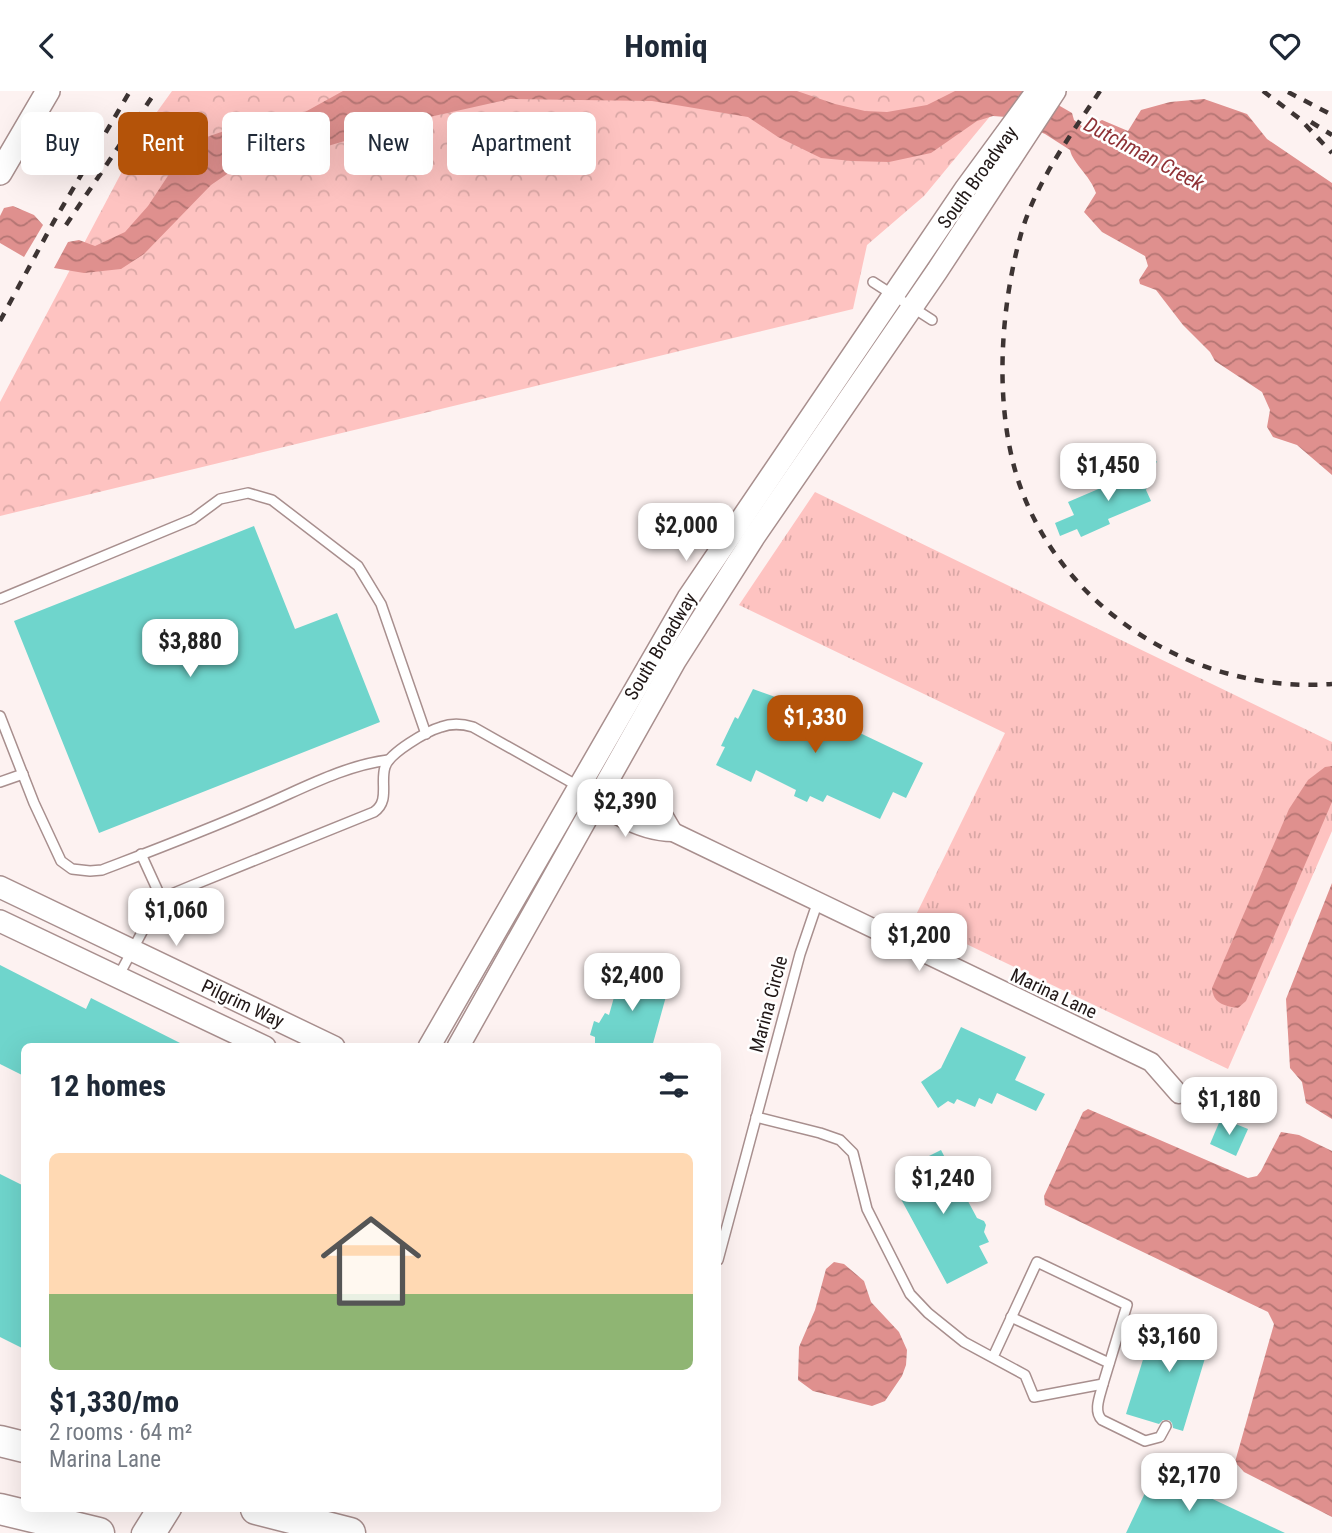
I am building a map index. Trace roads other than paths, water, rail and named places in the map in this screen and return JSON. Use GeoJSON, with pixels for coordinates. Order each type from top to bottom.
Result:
{"type":"FeatureCollection","features":[{"type":"Feature","properties":{"kind":"highway"},"geometry":{"type":"LineString","coordinates":[[0,1441],[21,1446]]}},
{"type":"Feature","properties":{"kind":"highway"},"geometry":{"type":"LineString","coordinates":[[0,1509],[98,1533]]}},
{"type":"Feature","properties":{"kind":"highway"},"geometry":{"type":"LineString","coordinates":[[268,1512],[350,1533]]}},
{"type":"Feature","properties":{"kind":"main road"},"geometry":{"type":"LineString","coordinates":[[0,173],[48,91]]}},
{"type":"Feature","properties":{"kind":"street","name":"South Broadway"},"geometry":{"type":"LineString","coordinates":[[431,1043],[688,598],[967,188],[1048,92]]}},
{"type":"Feature","properties":{"kind":"street","name":"South Broadway"},"geometry":{"type":"LineString","coordinates":[[460,1043],[675,661],[754,537],[1007,166],[1020,128]]}},
{"type":"Feature","properties":{"kind":"street","name":"Marina Lane"},"geometry":{"type":"LineString","coordinates":[[578,786],[598,796],[626,797],[663,815],[673,832],[1151,1062],[1179,1094]]}},
{"type":"Feature","properties":{"kind":"street","name":"Pilgrim Way"},"geometry":{"type":"LineString","coordinates":[[0,887],[326,1043]]}},
{"type":"Feature","properties":{"kind":"street","name":"Pilgrim Way"},"geometry":{"type":"LineString","coordinates":[[0,921],[257,1043]]}},
{"type":"Feature","properties":{"kind":"street"},"geometry":{"type":"LineString","coordinates":[[141,1533],[154,1512]]}},
{"type":"Feature","properties":{"kind":"street"},"geometry":{"type":"LineString","coordinates":[[157,1533],[170,1512]]}},
{"type":"Feature","properties":{"kind":"lane"},"geometry":{"type":"LineString","coordinates":[[873,282],[932,320]]}},
{"type":"Feature","properties":{"kind":"lane"},"geometry":{"type":"LineString","coordinates":[[0,599],[194,519],[220,499],[248,493],[272,500],[358,566],[381,604],[426,734]]}},
{"type":"Feature","properties":{"kind":"lane"},"geometry":{"type":"LineString","coordinates":[[0,716],[52,842],[61,861],[72,869],[102,870],[345,771],[388,760],[426,734],[453,725],[473,727],[578,786]]}},
{"type":"Feature","properties":{"kind":"lane"},"geometry":{"type":"LineString","coordinates":[[118,977],[151,912],[162,900],[374,812],[381,807],[383,801],[384,770],[388,760]]}},
{"type":"Feature","properties":{"kind":"lane"},"geometry":{"type":"LineString","coordinates":[[0,782],[23,774]]}},
{"type":"Feature","properties":{"kind":"lane"},"geometry":{"type":"LineString","coordinates":[[141,853],[162,900]]}},
{"type":"Feature","properties":{"kind":"lane","name":"Marina Circle"},"geometry":{"type":"LineString","coordinates":[[721,1249],[800,954],[818,901]]}},
{"type":"Feature","properties":{"kind":"lane"},"geometry":{"type":"LineString","coordinates":[[756,1117],[840,1140],[853,1153],[867,1209],[910,1294],[928,1313],[964,1342],[1025,1375],[1034,1397],[1103,1384]]}},
{"type":"Feature","properties":{"kind":"lane"},"geometry":{"type":"LineString","coordinates":[[993,1357],[1037,1262],[1127,1305],[1103,1384],[1098,1416],[1145,1441],[1160,1437],[1166,1426]]}},
{"type":"Feature","properties":{"kind":"lane"},"geometry":{"type":"LineString","coordinates":[[1011,1317],[1109,1363]]}},
{"type":"Feature","properties":{"kind":"water","name":"Dutchman Creek"},"geometry":{"type":"Polygon","coordinates":[[[343,91],[797,91],[865,111],[887,112],[927,105],[955,91],[1034,91],[1072,113],[1074,120],[1083,127],[1102,120],[1128,131],[1141,110],[1170,102],[1204,99],[1247,114],[1267,139],[1332,183],[1332,475],[1297,445],[1273,437],[1267,427],[1270,410],[1262,392],[1215,361],[1156,290],[1140,284],[1139,280],[1148,266],[1145,256],[1102,232],[1084,212],[1096,193],[1070,150],[1045,134],[1006,117],[993,116],[977,121],[931,153],[889,162],[821,158],[778,137],[748,117],[652,101],[510,99],[433,116],[433,112],[344,112],[344,141],[330,145],[330,112],[305,112],[343,91]]]}},
{"type":"Feature","properties":{"kind":"water"},"geometry":{"type":"Polygon","coordinates":[[[222,132],[222,175],[226,175],[211,185],[144,254],[121,269],[84,273],[54,268],[68,242],[79,240],[95,246],[125,232],[148,206],[168,175],[208,175],[208,137],[222,132]]]}},
{"type":"Feature","properties":{"kind":"water"},"geometry":{"type":"Polygon","coordinates":[[[13,206],[34,215],[43,225],[24,257],[0,243],[0,216],[4,208],[13,206]]]}},
{"type":"Feature","properties":{"kind":"water"},"geometry":{"type":"Polygon","coordinates":[[[1332,766],[1332,802],[1246,1001],[1238,1008],[1224,1005],[1217,1000],[1212,988],[1289,809],[1308,780],[1325,767],[1332,766]]]}},
{"type":"Feature","properties":{"kind":"water"},"geometry":{"type":"Polygon","coordinates":[[[1332,883],[1332,1119],[1306,1103],[1302,1082],[1290,1068],[1286,999],[1332,883]]]}},
{"type":"Feature","properties":{"kind":"water"},"geometry":{"type":"Polygon","coordinates":[[[1088,1109],[1248,1178],[1257,1176],[1261,1171],[1281,1132],[1299,1135],[1332,1151],[1332,1517],[1244,1472],[1235,1462],[1274,1324],[1268,1312],[1045,1205],[1044,1196],[1083,1112],[1088,1109]]]}},
{"type":"Feature","properties":{"kind":"water"},"geometry":{"type":"Polygon","coordinates":[[[834,1262],[844,1264],[864,1281],[871,1302],[899,1332],[907,1350],[902,1376],[885,1401],[872,1406],[813,1391],[798,1380],[799,1347],[815,1310],[826,1269],[834,1262]]]}},
{"type":"Feature","properties":{"kind":"railway"},"geometry":{"type":"LineString","coordinates":[[0,321],[130,91]]}},
{"type":"Feature","properties":{"kind":"railway"},"geometry":{"type":"LineString","coordinates":[[66,225],[156,91]]}},
{"type":"Feature","properties":{"kind":"railway"},"geometry":{"type":"LineString","coordinates":[[1100,91],[1035,196],[1014,263],[1004,325],[1003,389],[1010,451],[1018,480],[1038,527],[1066,569],[1101,605],[1140,635],[1185,658],[1232,675],[1282,683],[1332,684]]}},
{"type":"Feature","properties":{"kind":"railway"},"geometry":{"type":"LineString","coordinates":[[1263,91],[1300,119],[1332,153]]}},
{"type":"Feature","properties":{"kind":"railway"},"geometry":{"type":"LineString","coordinates":[[1288,92],[1332,115]]}},
{"type":"Feature","properties":{"kind":"railway"},"geometry":{"type":"LineString","coordinates":[[1311,122],[1332,135]]}}]}
